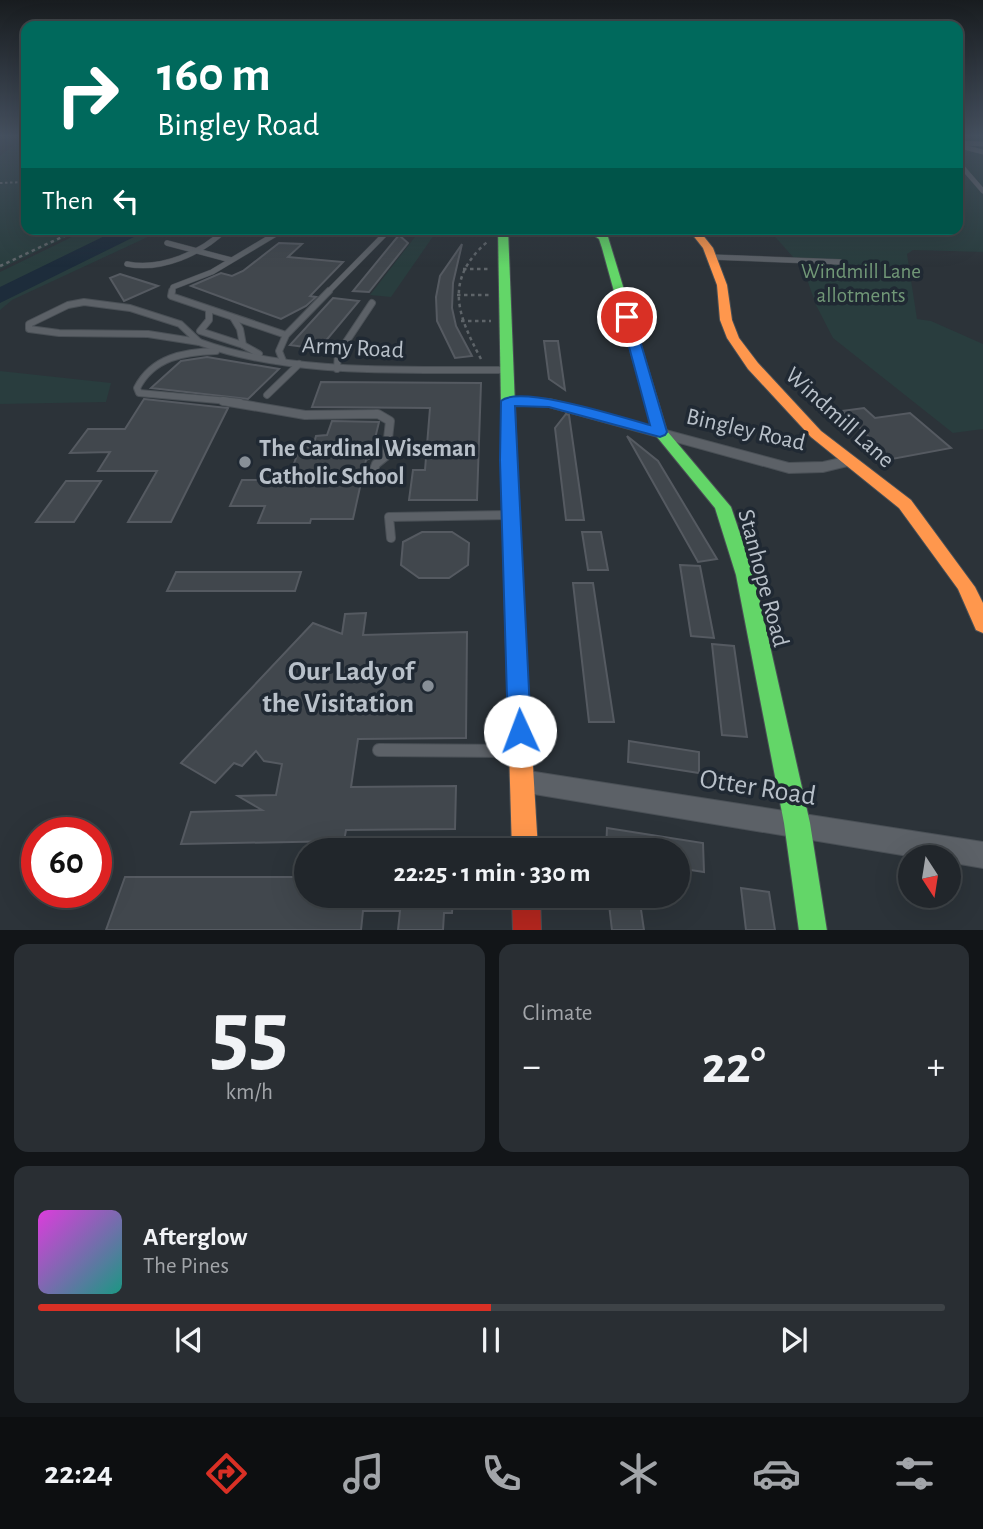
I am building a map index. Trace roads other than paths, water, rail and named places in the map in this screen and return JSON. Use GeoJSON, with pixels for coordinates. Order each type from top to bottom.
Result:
{"type":"FeatureCollection","features":[{"type":"Feature","properties":{"kind":"street"},"geometry":{"type":"LineString","coordinates":[[504,235],[511,515],[524,838]]}},
{"type":"Feature","properties":{"kind":"street","name":"Stanhope Road"},"geometry":{"type":"LineString","coordinates":[[600,235],[607,247],[660,432],[723,507],[745,575],[797,823],[813,930]]}},
{"type":"Feature","properties":{"kind":"street","name":"Windmill Lane"},"geometry":{"type":"LineString","coordinates":[[698,235],[708,248],[722,285],[726,320],[733,338],[770,387],[816,434],[905,504],[966,587],[983,625]]}},
{"type":"Feature","properties":{"kind":"street","name":"Bingley Road"},"geometry":{"type":"LineString","coordinates":[[508,401],[550,403],[789,468],[823,467],[850,461]]}},
{"type":"Feature","properties":{"kind":"street","name":"Otter Road"},"geometry":{"type":"LineString","coordinates":[[522,781],[797,823],[983,855]]}},
{"type":"Feature","properties":{"kind":"street"},"geometry":{"type":"LineString","coordinates":[[526,908],[527,930]]}},
{"type":"Feature","properties":{"kind":"lane"},"geometry":{"type":"LineString","coordinates":[[127,264],[153,266],[193,250],[217,235]]}},
{"type":"Feature","properties":{"kind":"lane"},"geometry":{"type":"LineString","coordinates":[[274,235],[212,272],[173,287],[171,296],[286,335]]}},
{"type":"Feature","properties":{"kind":"lane"},"geometry":{"type":"LineString","coordinates":[[283,362],[278,346],[286,335],[384,235]]}},
{"type":"Feature","properties":{"kind":"lane"},"geometry":{"type":"LineString","coordinates":[[167,243],[232,260]]}},
{"type":"Feature","properties":{"kind":"lane"},"geometry":{"type":"LineString","coordinates":[[712,257],[840,262]]}},
{"type":"Feature","properties":{"kind":"lane"},"geometry":{"type":"LineString","coordinates":[[84,302],[130,308],[180,324],[199,342],[148,334],[60,333],[29,329],[29,324],[68,305],[84,302]]}},
{"type":"Feature","properties":{"kind":"lane"},"geometry":{"type":"LineString","coordinates":[[337,369],[338,354],[372,303]]}},
{"type":"Feature","properties":{"kind":"lane"},"geometry":{"type":"LineString","coordinates":[[209,310],[209,320],[200,331],[243,345],[264,358]]}},
{"type":"Feature","properties":{"kind":"lane"},"geometry":{"type":"LineString","coordinates":[[234,319],[243,345]]}},
{"type":"Feature","properties":{"kind":"lane","name":"Army Road"},"geometry":{"type":"LineString","coordinates":[[199,342],[223,351],[337,369],[508,370]]}},
{"type":"Feature","properties":{"kind":"lane"},"geometry":{"type":"LineString","coordinates":[[223,351],[173,355],[147,373],[137,388],[139,393],[238,402],[305,415],[384,416],[390,421],[386,456],[376,464],[372,475]]}},
{"type":"Feature","properties":{"kind":"lane"},"geometry":{"type":"LineString","coordinates":[[267,395],[299,364]]}},
{"type":"Feature","properties":{"kind":"lane"},"geometry":{"type":"LineString","coordinates":[[391,538],[389,517],[511,515]]}},
{"type":"Feature","properties":{"kind":"lane"},"geometry":{"type":"LineString","coordinates":[[379,750],[520,751]]}},
{"type":"Feature","properties":{"kind":"waterway"},"geometry":{"type":"LineString","coordinates":[[0,296],[123,235]]}},
{"type":"Feature","properties":{"kind":"place","name":"The Cardinal Wiseman Catholic School"},"geometry":{"type":"Point","coordinates":[245,462]}},
{"type":"Feature","properties":{"kind":"place","name":"Our Lady of the Visitation"},"geometry":{"type":"Point","coordinates":[428,686]}},
{"type":"Feature","properties":{"kind":"park label","name":"Windmill Lane allotments"},"geometry":{"type":"Point","coordinates":[861,283]}}]}
